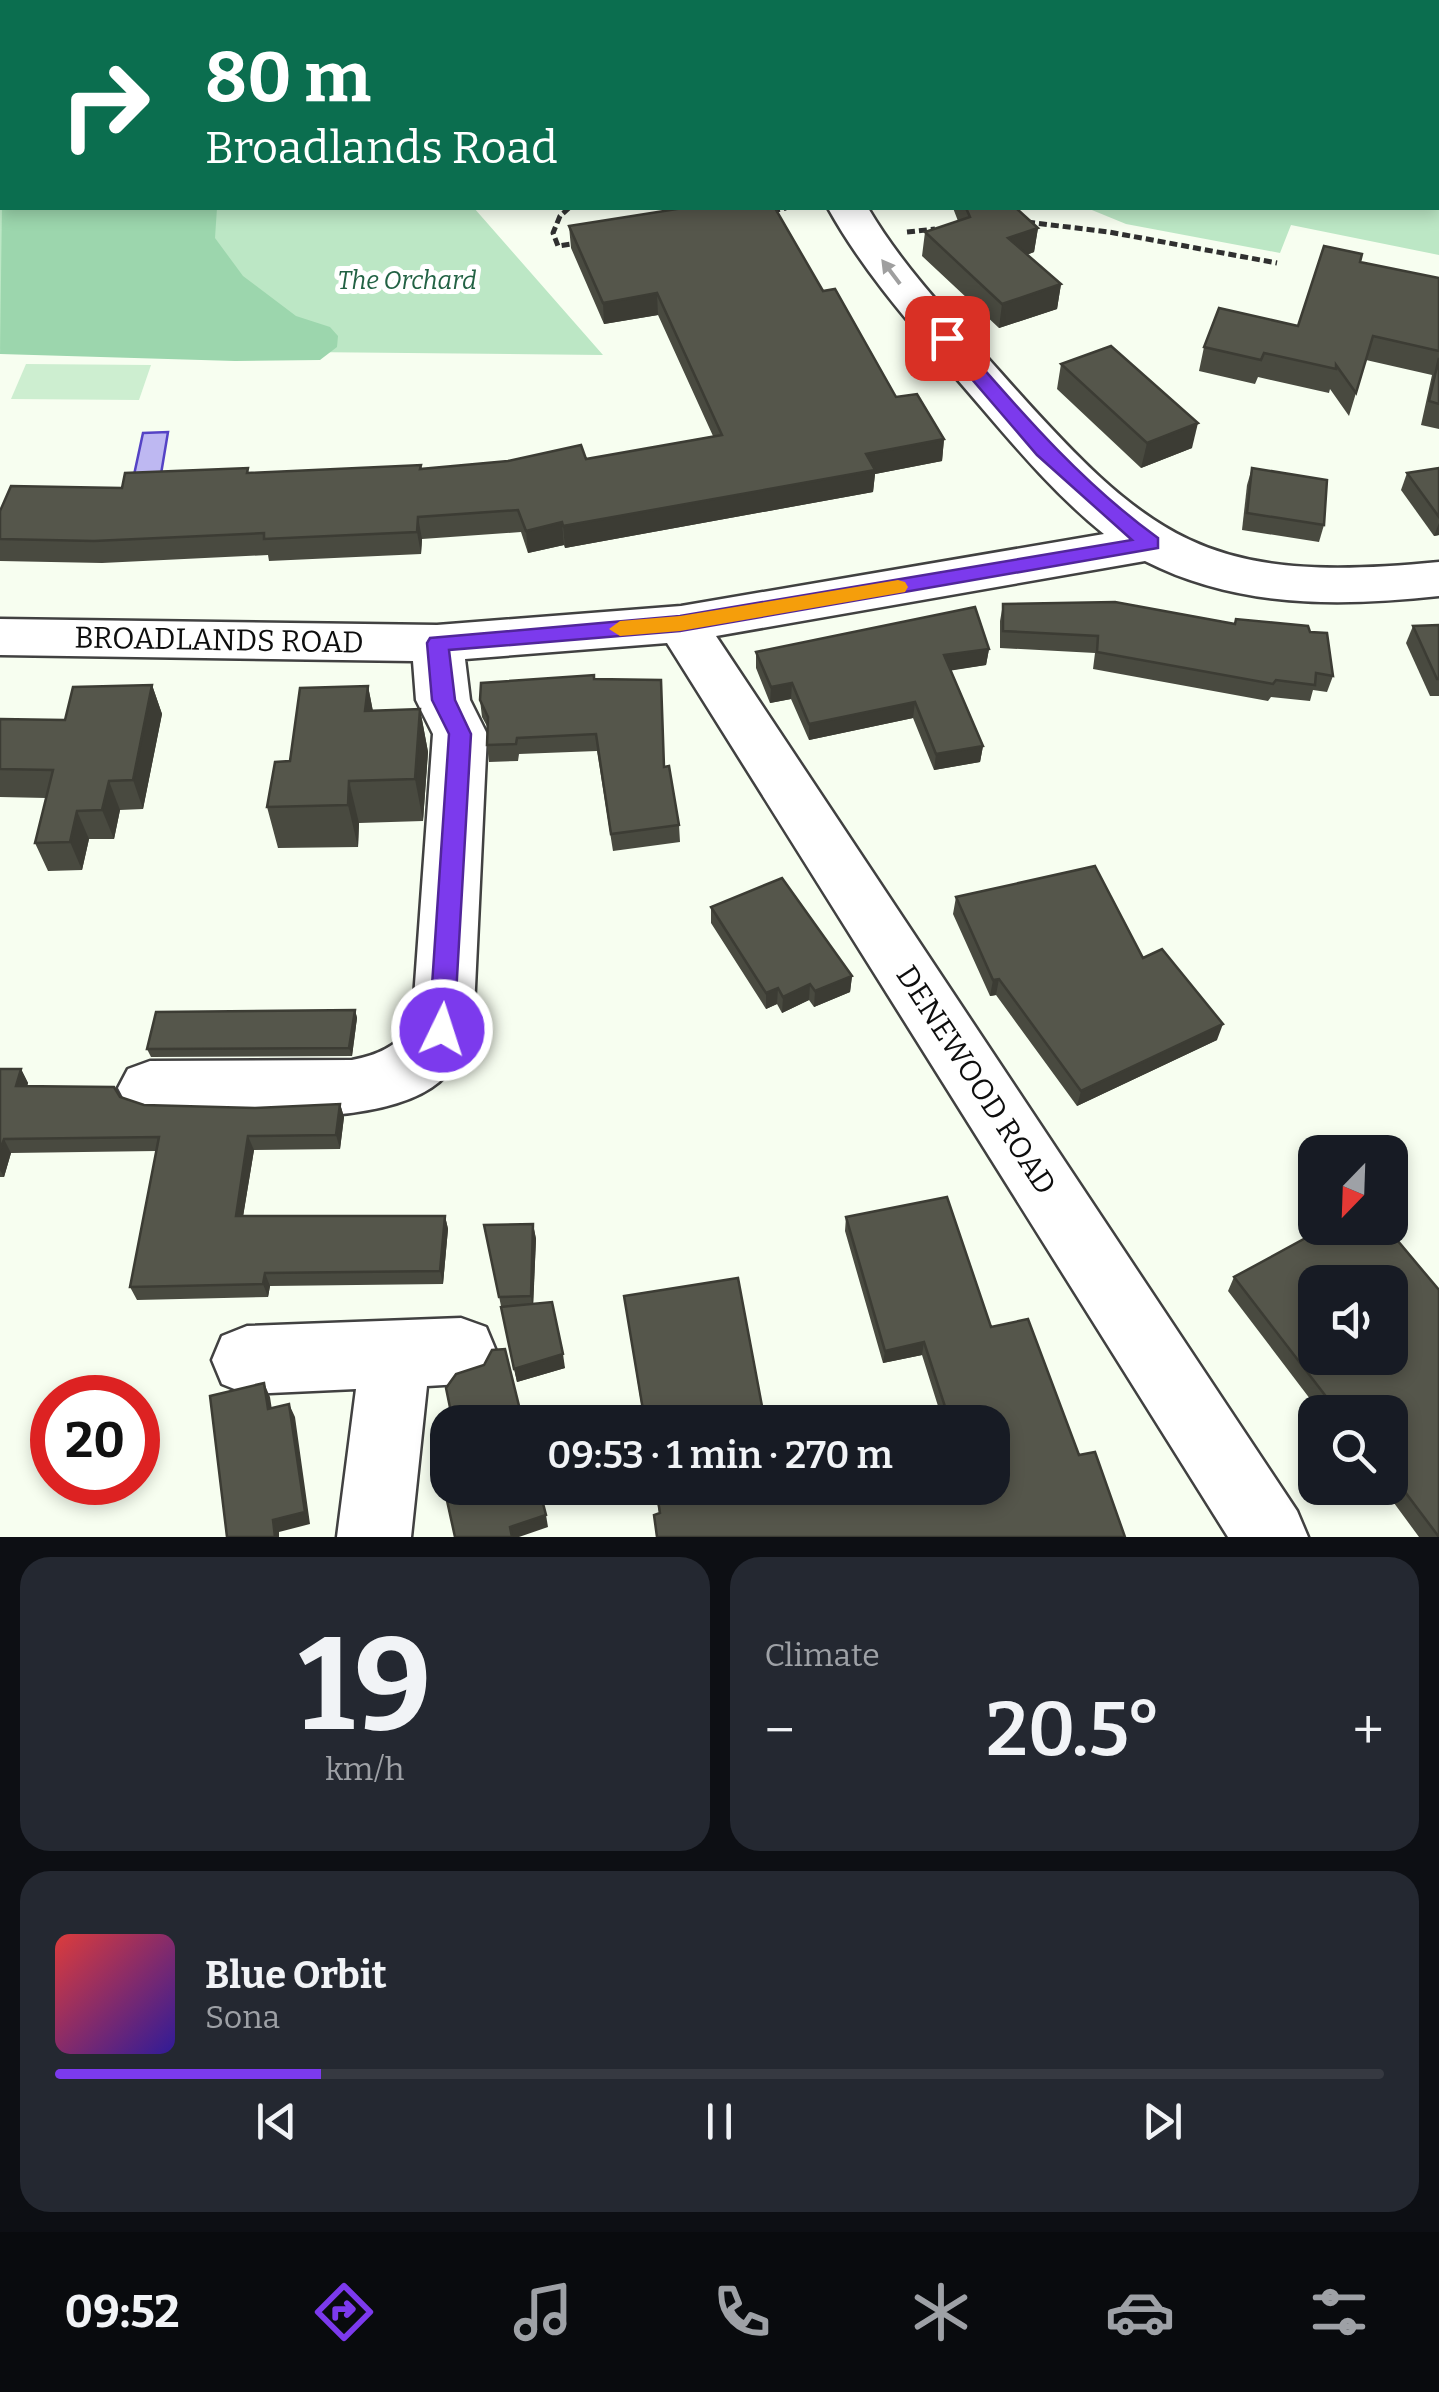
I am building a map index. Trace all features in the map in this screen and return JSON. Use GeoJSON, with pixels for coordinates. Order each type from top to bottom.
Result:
{"type":"FeatureCollection","features":[{"type":"Feature","properties":{"kind":"street"},"geometry":{"type":"LineString","coordinates":[[856,222],[898,282],[1044,450],[1114,516],[1151,543],[1202,564],[1297,586],[1364,588],[1439,580]]}},
{"type":"Feature","properties":{"kind":"street","name":"BROADLANDS ROAD"},"geometry":{"type":"LineString","coordinates":[[0,637],[437,643],[680,624],[1151,543]]}},
{"type":"Feature","properties":{"kind":"street","name":"DENEWOOD ROAD"},"geometry":{"type":"LineString","coordinates":[[680,624],[1271,1537]]}},
{"type":"Feature","properties":{"kind":"street"},"geometry":{"type":"LineString","coordinates":[[150,1088],[352,1087],[378,1083],[419,1064],[433,1048],[442,1030],[460,734],[444,700],[437,643]]}},
{"type":"Feature","properties":{"kind":"street"},"geometry":{"type":"LineString","coordinates":[[247,1360],[428,1352],[374,1537]]}},
{"type":"Feature","properties":{"kind":"path"},"geometry":{"type":"LineString","coordinates":[[567,210],[553,233],[558,246],[577,242]]}},
{"type":"Feature","properties":{"kind":"path"},"geometry":{"type":"LineString","coordinates":[[856,222],[950,228]]}},
{"type":"Feature","properties":{"kind":"path"},"geometry":{"type":"LineString","coordinates":[[1024,222],[1109,232],[1277,263]]}},
{"type":"Feature","properties":{"kind":"green space","name":"The Orchard"},"geometry":{"type":"Polygon","coordinates":[[[0,210],[476,210],[603,355],[0,349],[0,210]]]}},
{"type":"Feature","properties":{"kind":"green space"},"geometry":{"type":"Polygon","coordinates":[[[2,210],[217,210],[215,238],[243,276],[296,316],[330,327],[338,336],[337,347],[320,360],[0,354],[2,210]]]}},
{"type":"Feature","properties":{"kind":"green space"},"geometry":{"type":"Polygon","coordinates":[[[1092,210],[1439,210],[1439,255],[1291,225],[1280,253],[1126,224],[1092,210]]]}},
{"type":"Feature","properties":{"kind":"green space"},"geometry":{"type":"Polygon","coordinates":[[[26,364],[151,365],[139,400],[11,399],[26,364]]]}},
{"type":"Feature","properties":{"kind":"shaded area"},"geometry":{"type":"Polygon","coordinates":[[[168,432],[161,474],[134,475],[143,433],[168,432]]]}},
{"type":"Feature","properties":{"kind":"building"},"geometry":{"type":"Polygon","coordinates":[[[670,210],[776,210],[823,291],[835,289],[896,397],[917,394],[944,439],[866,454],[875,470],[526,531],[518,510],[418,517],[417,532],[264,539],[264,533],[94,541],[0,539],[0,511],[11,486],[122,488],[125,473],[248,468],[247,473],[421,465],[420,469],[508,461],[581,445],[586,459],[722,435],[657,293],[603,303],[569,226],[670,210]]]}},
{"type":"Feature","properties":{"kind":"building"},"geometry":{"type":"Polygon","coordinates":[[[967,210],[1018,210],[1038,228],[1008,238],[1061,284],[1002,304],[925,232],[970,217],[967,210]]]}},
{"type":"Feature","properties":{"kind":"building"},"geometry":{"type":"Polygon","coordinates":[[[1324,246],[1362,254],[1360,262],[1439,278],[1439,351],[1373,336],[1356,393],[1336,365],[1336,369],[1264,353],[1261,360],[1204,347],[1219,308],[1298,326],[1324,246]]]}},
{"type":"Feature","properties":{"kind":"building"},"geometry":{"type":"Polygon","coordinates":[[[1111,346],[1198,423],[1147,443],[1061,364],[1111,346]]]}},
{"type":"Feature","properties":{"kind":"building"},"geometry":{"type":"Polygon","coordinates":[[[1439,358],[1439,404],[1429,401],[1439,358]]]}},
{"type":"Feature","properties":{"kind":"building"},"geometry":{"type":"Polygon","coordinates":[[[1252,468],[1327,480],[1324,525],[1247,513],[1252,468]]]}},
{"type":"Feature","properties":{"kind":"building"},"geometry":{"type":"Polygon","coordinates":[[[1439,468],[1439,517],[1407,473],[1439,468]]]}},
{"type":"Feature","properties":{"kind":"building"},"geometry":{"type":"Polygon","coordinates":[[[1115,602],[1235,624],[1236,619],[1308,626],[1310,632],[1327,633],[1333,676],[1316,673],[1315,685],[1276,680],[1273,684],[1097,652],[1098,636],[1003,631],[1003,604],[1115,602]]]}},
{"type":"Feature","properties":{"kind":"building"},"geometry":{"type":"Polygon","coordinates":[[[975,607],[989,649],[944,655],[983,746],[936,754],[915,702],[809,724],[792,683],[771,687],[756,652],[975,607]]]}},
{"type":"Feature","properties":{"kind":"building"},"geometry":{"type":"Polygon","coordinates":[[[1439,625],[1439,679],[1437,679],[1413,626],[1439,625]]]}},
{"type":"Feature","properties":{"kind":"building"},"geometry":{"type":"Polygon","coordinates":[[[594,675],[594,679],[661,680],[664,767],[669,766],[679,825],[611,834],[596,734],[517,738],[516,744],[487,745],[488,717],[480,700],[481,683],[594,675]]]}},
{"type":"Feature","properties":{"kind":"building"},"geometry":{"type":"Polygon","coordinates":[[[152,685],[133,780],[109,781],[102,810],[77,811],[70,842],[35,843],[53,770],[0,769],[0,719],[65,720],[73,687],[152,685]]]}},
{"type":"Feature","properties":{"kind":"building"},"geometry":{"type":"Polygon","coordinates":[[[368,686],[365,711],[420,709],[415,779],[349,781],[348,805],[267,807],[275,762],[290,761],[300,688],[368,686]]]}},
{"type":"Feature","properties":{"kind":"building"},"geometry":{"type":"Polygon","coordinates":[[[1095,866],[1143,958],[1162,949],[1223,1024],[1081,1091],[999,979],[993,980],[956,897],[1095,866]]]}},
{"type":"Feature","properties":{"kind":"building"},"geometry":{"type":"Polygon","coordinates":[[[782,878],[852,976],[815,991],[810,984],[783,997],[778,988],[766,993],[711,907],[782,878]]]}},
{"type":"Feature","properties":{"kind":"building"},"geometry":{"type":"Polygon","coordinates":[[[355,1010],[349,1048],[147,1049],[156,1012],[355,1010]]]}},
{"type":"Feature","properties":{"kind":"building"},"geometry":{"type":"Polygon","coordinates":[[[0,1069],[21,1069],[16,1086],[114,1087],[120,1097],[144,1105],[255,1108],[340,1104],[336,1135],[248,1136],[236,1216],[445,1216],[440,1271],[265,1273],[263,1284],[130,1287],[159,1137],[4,1139],[0,1151],[0,1069]]]}},
{"type":"Feature","properties":{"kind":"building"},"geometry":{"type":"Polygon","coordinates":[[[947,1197],[991,1327],[1028,1319],[1079,1455],[1095,1452],[1125,1537],[657,1537],[654,1515],[660,1513],[659,1505],[1010,1505],[1010,1405],[944,1405],[924,1342],[885,1351],[846,1217],[947,1197]]]}},
{"type":"Feature","properties":{"kind":"building"},"geometry":{"type":"Polygon","coordinates":[[[533,1224],[531,1296],[499,1297],[484,1225],[533,1224]]]}},
{"type":"Feature","properties":{"kind":"building"},"geometry":{"type":"Polygon","coordinates":[[[1298,1242],[1401,1245],[1439,1290],[1439,1537],[1408,1496],[1408,1395],[1325,1395],[1309,1375],[1408,1375],[1408,1265],[1298,1265],[1298,1360],[1234,1277],[1298,1242]]]}},
{"type":"Feature","properties":{"kind":"building"},"geometry":{"type":"Polygon","coordinates":[[[738,1278],[762,1405],[642,1405],[624,1296],[738,1278]]]}},
{"type":"Feature","properties":{"kind":"building"},"geometry":{"type":"Polygon","coordinates":[[[552,1302],[563,1354],[514,1369],[501,1307],[552,1302]]]}},
{"type":"Feature","properties":{"kind":"building"},"geometry":{"type":"Polygon","coordinates":[[[505,1349],[519,1405],[450,1405],[446,1388],[456,1374],[484,1365],[492,1350],[505,1349]]]}},
{"type":"Feature","properties":{"kind":"building"},"geometry":{"type":"Polygon","coordinates":[[[264,1383],[268,1409],[289,1404],[305,1512],[273,1520],[275,1537],[227,1537],[210,1396],[264,1383]]]}},
{"type":"Feature","properties":{"kind":"building"},"geometry":{"type":"Polygon","coordinates":[[[448,1505],[543,1505],[546,1515],[510,1527],[512,1537],[455,1537],[448,1505]]]}},
{"type":"Feature","properties":{"kind":"slow traffic"},"geometry":{"type":"LineString","coordinates":[[620,629],[680,624],[898,587]]}},
{"type":"Feature","properties":{"kind":"route"},"geometry":{"type":"LineString","coordinates":[[442,1030],[460,734],[444,700],[437,643],[680,624],[1151,543],[1114,516],[1044,450],[947,338]]}}]}
